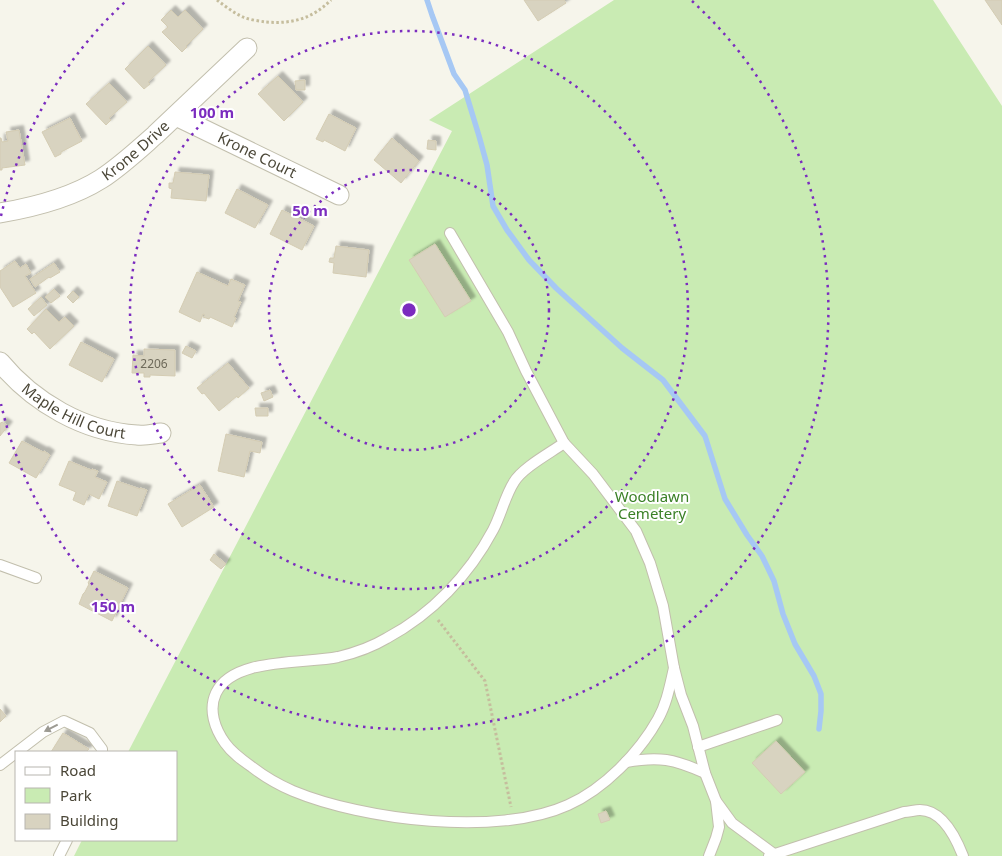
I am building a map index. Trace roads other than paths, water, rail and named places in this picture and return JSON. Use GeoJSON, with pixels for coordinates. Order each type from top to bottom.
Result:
{"type":"FeatureCollection","features":[{"type":"Feature","properties":{"kind":"street","name":"Krone Drive"},"geometry":{"type":"LineString","coordinates":[[0,213],[44,204],[101,179],[128,159],[176,116],[247,48]]}},
{"type":"Feature","properties":{"kind":"street","name":"Krone Court"},"geometry":{"type":"LineString","coordinates":[[176,116],[339,195]]}},
{"type":"Feature","properties":{"kind":"street","name":"Maple Hill Court"},"geometry":{"type":"LineString","coordinates":[[0,362],[30,391],[58,411],[84,423],[111,432],[139,436],[160,434]]}},
{"type":"Feature","properties":{"kind":"lane"},"geometry":{"type":"LineString","coordinates":[[450,233],[508,332],[564,443],[593,474],[636,531],[650,563],[663,606],[674,668],[681,695],[693,726],[705,773],[716,801],[732,824],[772,855],[904,812],[922,810],[937,815],[950,828],[963,856]]}},
{"type":"Feature","properties":{"kind":"lane"},"geometry":{"type":"LineString","coordinates":[[564,443],[529,467],[514,480],[494,528],[480,553],[460,579],[430,609],[410,625],[386,640],[362,650],[336,657],[251,668],[235,674],[216,692],[212,705],[213,720],[219,734],[229,748],[267,778],[292,791],[324,802],[350,809],[417,819],[462,822],[514,820],[567,806],[589,794],[632,757],[659,717],[667,696],[674,668]]}},
{"type":"Feature","properties":{"kind":"lane"},"geometry":{"type":"LineString","coordinates":[[0,565],[36,578]]}},
{"type":"Feature","properties":{"kind":"lane"},"geometry":{"type":"LineString","coordinates":[[698,747],[777,720]]}},
{"type":"Feature","properties":{"kind":"lane"},"geometry":{"type":"LineString","coordinates":[[17,751],[43,732],[64,722],[90,733],[102,751]]}},
{"type":"Feature","properties":{"kind":"lane"},"geometry":{"type":"LineString","coordinates":[[0,764],[15,753]]}},
{"type":"Feature","properties":{"kind":"lane"},"geometry":{"type":"LineString","coordinates":[[626,762],[656,758],[674,761],[705,773]]}},
{"type":"Feature","properties":{"kind":"lane"},"geometry":{"type":"LineString","coordinates":[[709,856],[719,827],[716,801]]}},
{"type":"Feature","properties":{"kind":"lane"},"geometry":{"type":"LineString","coordinates":[[59,856],[66,841]]}},
{"type":"Feature","properties":{"kind":"waterway"},"geometry":{"type":"LineString","coordinates":[[427,0],[454,74],[465,90],[487,165],[493,206],[507,230],[529,260],[556,288],[622,348],[663,380],[705,436],[725,499],[762,556],[774,581],[783,614],[795,644],[814,676],[821,694],[819,729]]}},
{"type":"Feature","properties":{"kind":"park label","name":"Woodlawn Cemetery"},"geometry":{"type":"Point","coordinates":[652,506]}}]}
